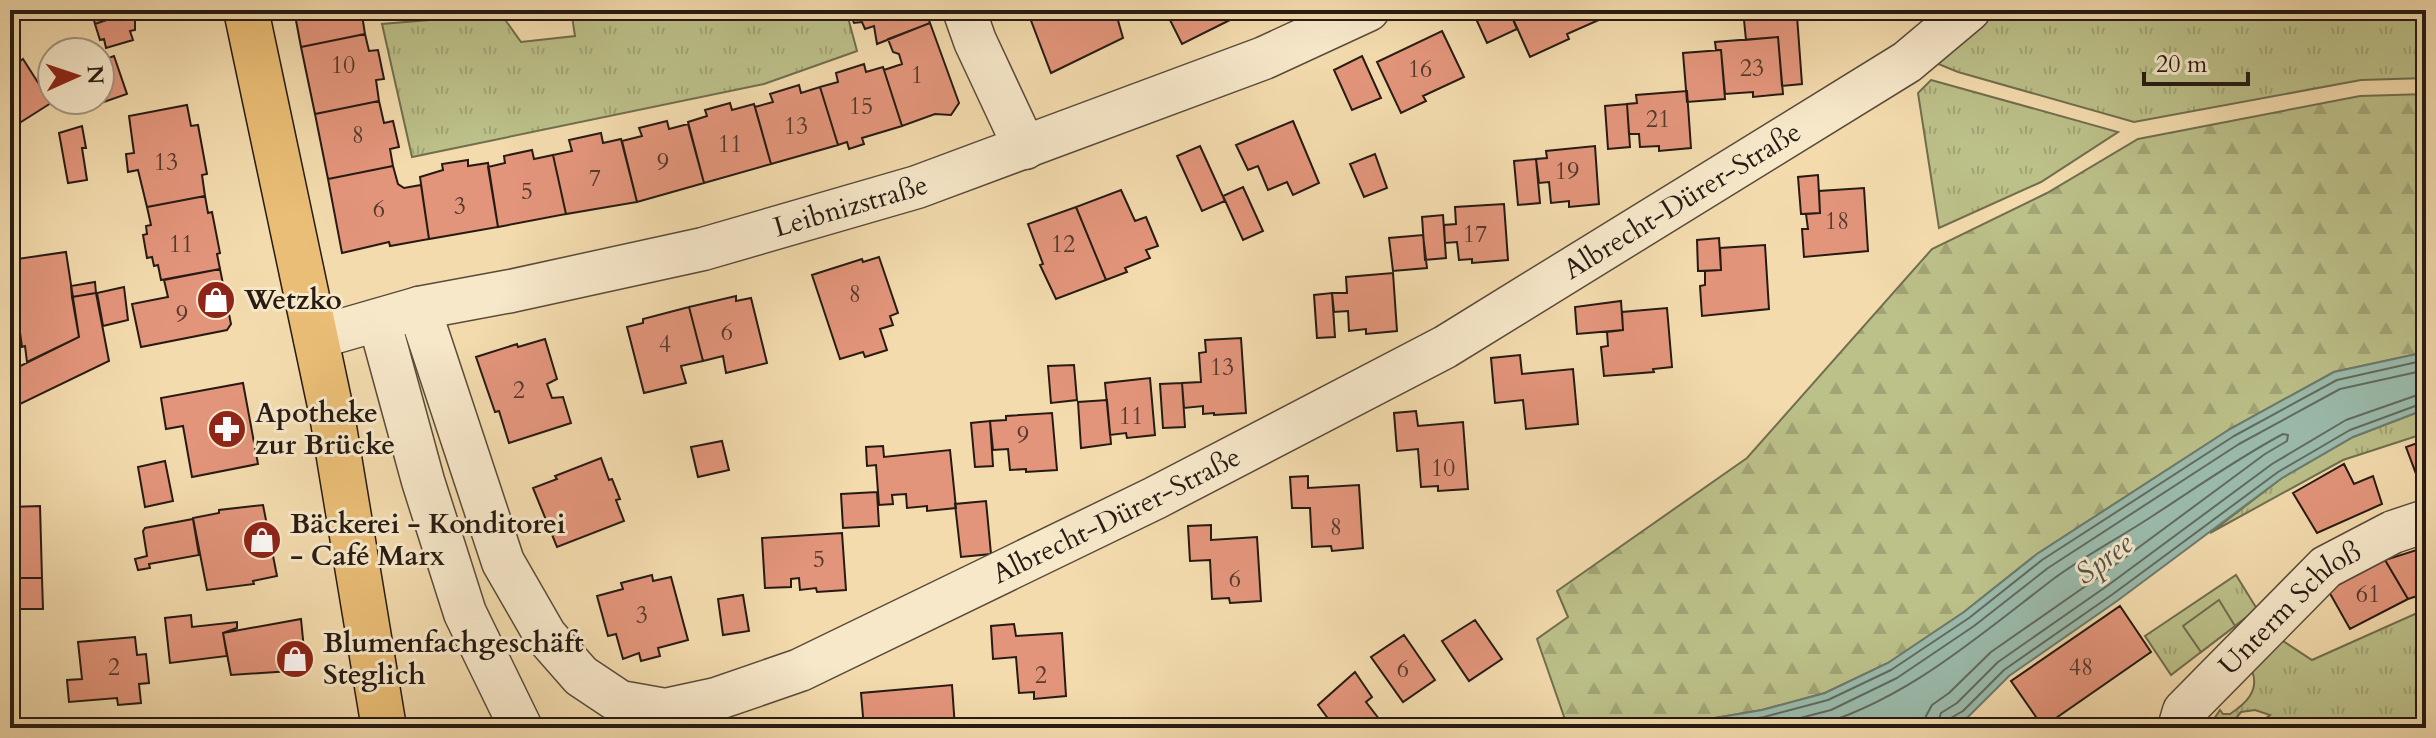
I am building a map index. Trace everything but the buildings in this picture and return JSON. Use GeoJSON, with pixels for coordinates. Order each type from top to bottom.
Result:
{"type":"FeatureCollection","features":[{"type":"Feature","properties":{"kind":"main road"},"geometry":{"type":"LineString","coordinates":[[246,10],[342,466],[384,728]]}},
{"type":"Feature","properties":{"kind":"street"},"geometry":{"type":"LineString","coordinates":[[964,10],[1025,148]]}},
{"type":"Feature","properties":{"kind":"street","name":"Leibnizstraße"},"geometry":{"type":"LineString","coordinates":[[315,338],[419,308],[703,249],[917,187],[1264,58],[1368,10]]}},
{"type":"Feature","properties":{"kind":"street","name":"Albrecht-Dürer-Straße"},"geometry":{"type":"LineString","coordinates":[[419,308],[503,562],[545,635],[581,676],[620,702],[665,710],[716,699],[800,670],[1155,498],[1445,347],[1907,62],[1969,10]]}},
{"type":"Feature","properties":{"kind":"street"},"geometry":{"type":"LineString","coordinates":[[379,320],[423,481],[465,613],[521,728]]}},
{"type":"Feature","properties":{"kind":"street","name":"Unterm Schloß"},"geometry":{"type":"LineString","coordinates":[[2179,728],[2184,711],[2326,567],[2393,532],[2426,521]]}},
{"type":"Feature","properties":{"kind":"green space"},"geometry":{"type":"Polygon","coordinates":[[[571,10],[846,10],[857,51],[764,84],[412,157],[382,24],[501,14],[521,42],[575,36],[571,10]]]}},
{"type":"Feature","properties":{"kind":"green space"},"geometry":{"type":"Polygon","coordinates":[[[1984,10],[2426,10],[2426,78],[2361,80],[2134,122],[1958,72],[1926,59],[1984,10]]]}},
{"type":"Feature","properties":{"kind":"green space"},"geometry":{"type":"Polygon","coordinates":[[[1931,80],[2118,132],[2041,182],[1939,228],[1918,93],[1931,80]]]}},
{"type":"Feature","properties":{"kind":"green space"},"geometry":{"type":"Polygon","coordinates":[[[2426,94],[2426,352],[2334,372],[2230,429],[2037,554],[1964,612],[1888,663],[1825,693],[1762,710],[1656,728],[1568,728],[1537,639],[1568,617],[1557,591],[1747,458],[1932,249],[2047,193],[2138,139],[2360,96],[2426,94]]]}},
{"type":"Feature","properties":{"kind":"green space"},"geometry":{"type":"Polygon","coordinates":[[[2426,409],[2426,433],[2343,460],[2210,533],[2282,478],[2353,437],[2426,409]]]}},
{"type":"Feature","properties":{"kind":"green space"},"geometry":{"type":"Polygon","coordinates":[[[2236,575],[2257,609],[2171,675],[2145,636],[2236,575]]]}},
{"type":"Feature","properties":{"kind":"green space"},"geometry":{"type":"Polygon","coordinates":[[[2219,600],[2235,626],[2201,652],[2183,626],[2219,600]]]}},
{"type":"Feature","properties":{"kind":"green space"},"geometry":{"type":"Polygon","coordinates":[[[2426,609],[2426,728],[2254,728],[2270,715],[2255,710],[2241,712],[2228,728],[2208,728],[2220,710],[2223,714],[2230,714],[2246,701],[2253,691],[2252,671],[2280,639],[2312,660],[2426,609]]]}},
{"type":"Feature","properties":{"kind":"water","name":"Spree"},"geometry":{"type":"Polygon","coordinates":[[[2426,352],[2426,409],[2353,437],[2282,478],[2117,601],[2009,676],[1968,717],[1949,728],[1656,728],[1762,710],[1825,693],[1888,663],[1964,612],[2037,554],[2230,429],[2334,372],[2426,352]]]}},
{"type":"Feature","properties":{"kind":"place","name":"Wetzko"},"geometry":{"type":"Point","coordinates":[216,300]}},
{"type":"Feature","properties":{"kind":"place","name":"Apotheke zur Brücke"},"geometry":{"type":"Point","coordinates":[227,429]}},
{"type":"Feature","properties":{"kind":"place","name":"Bäckerei - Konditorei - Café Marx"},"geometry":{"type":"Point","coordinates":[262,540]}},
{"type":"Feature","properties":{"kind":"place","name":"Blumenfachgeschäft Steglich"},"geometry":{"type":"Point","coordinates":[295,659]}}]}
